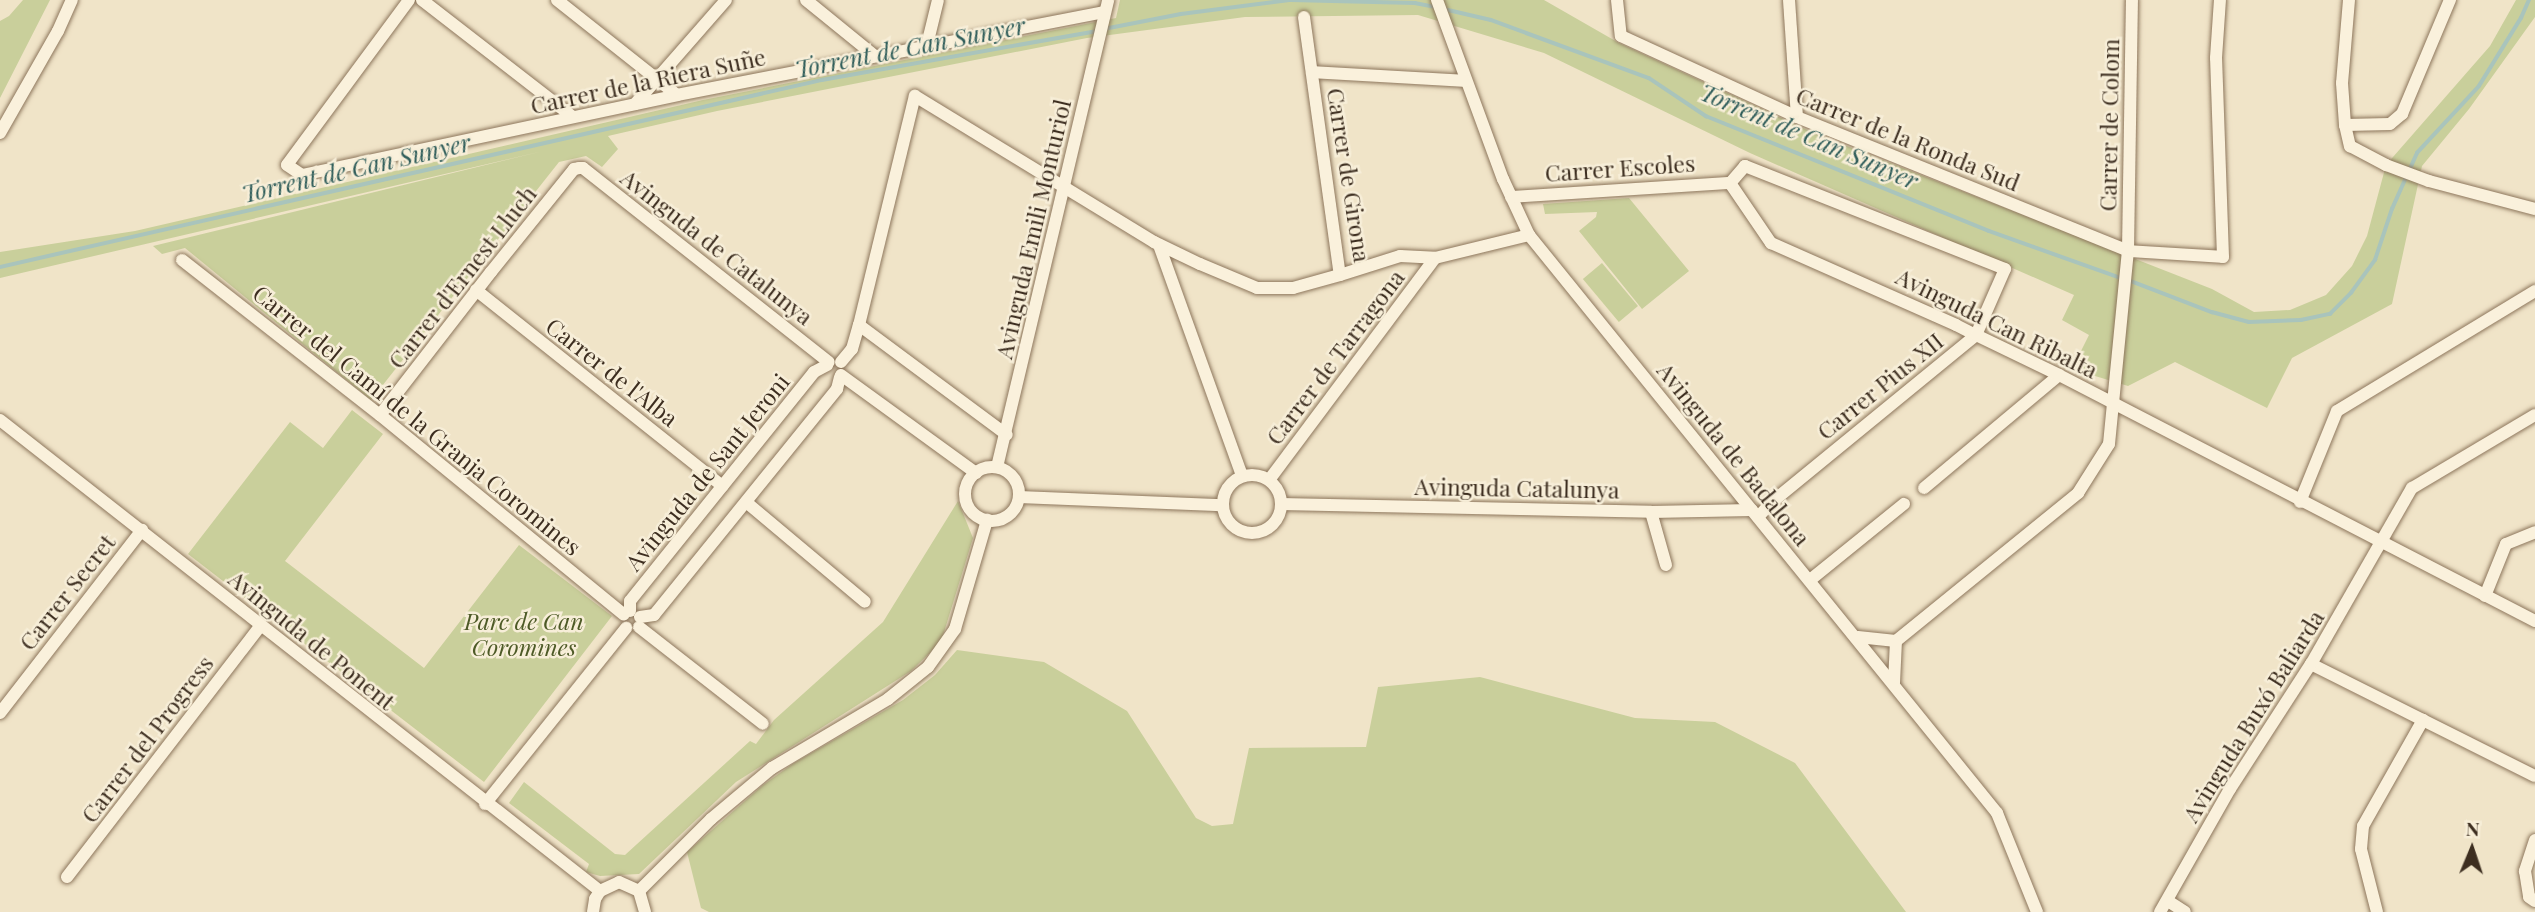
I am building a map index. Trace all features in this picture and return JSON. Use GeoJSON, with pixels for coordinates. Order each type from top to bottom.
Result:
{"type":"FeatureCollection","features":[{"type":"Feature","properties":{"kind":"street"},"geometry":{"type":"LineString","coordinates":[[0,133],[58,31],[72,0]]}},
{"type":"Feature","properties":{"kind":"street","name":"Carrer de la Riera Suñe"},"geometry":{"type":"LineString","coordinates":[[409,0],[287,165],[302,176],[677,95],[1105,10]]}},
{"type":"Feature","properties":{"kind":"street"},"geometry":{"type":"LineString","coordinates":[[422,0],[573,117]]}},
{"type":"Feature","properties":{"kind":"street"},"geometry":{"type":"LineString","coordinates":[[557,0],[677,95]]}},
{"type":"Feature","properties":{"kind":"street"},"geometry":{"type":"LineString","coordinates":[[635,104],[726,0]]}},
{"type":"Feature","properties":{"kind":"street"},"geometry":{"type":"LineString","coordinates":[[806,0],[874,56]]}},
{"type":"Feature","properties":{"kind":"street"},"geometry":{"type":"LineString","coordinates":[[927,45],[938,0]]}},
{"type":"Feature","properties":{"kind":"street","name":"Avinguda de Badalona"},"geometry":{"type":"LineString","coordinates":[[1437,0],[1511,197],[1529,235],[1997,813],[2037,912]]}},
{"type":"Feature","properties":{"kind":"street","name":"Carrer de la Ronda Sud"},"geometry":{"type":"LineString","coordinates":[[1617,0],[1621,36],[1797,117],[2128,251],[2223,257],[2216,58],[2220,0]]}},
{"type":"Feature","properties":{"kind":"street"},"geometry":{"type":"LineString","coordinates":[[1789,0],[1797,117]]}},
{"type":"Feature","properties":{"kind":"street","name":"Carrer de Colom"},"geometry":{"type":"LineString","coordinates":[[1896,641],[2077,493],[2109,444],[2128,251],[2132,0]]}},
{"type":"Feature","properties":{"kind":"street"},"geometry":{"type":"LineString","coordinates":[[2349,0],[2342,83],[2345,125],[2350,146],[2386,165],[2429,181],[2535,209]]}},
{"type":"Feature","properties":{"kind":"street"},"geometry":{"type":"LineString","coordinates":[[2345,125],[2390,124],[2402,114],[2450,0]]}},
{"type":"Feature","properties":{"kind":"street","name":"Avinguda Emili Monturiol"},"geometry":{"type":"LineString","coordinates":[[997,467],[1105,10]]}},
{"type":"Feature","properties":{"kind":"street","name":"Carrer de Girona"},"geometry":{"type":"LineString","coordinates":[[1304,17],[1339,275],[1400,256],[1435,258],[1529,235]]}},
{"type":"Feature","properties":{"kind":"street"},"geometry":{"type":"LineString","coordinates":[[1312,72],[1466,81]]}},
{"type":"Feature","properties":{"kind":"street"},"geometry":{"type":"LineString","coordinates":[[836,368],[852,349],[859,325],[915,96],[1159,245],[1257,288],[1293,288],[1339,275]]}},
{"type":"Feature","properties":{"kind":"street","name":"Avinguda Can Ribalta"},"geometry":{"type":"LineString","coordinates":[[2005,269],[1745,166],[1730,183],[1771,243],[2059,375],[2300,502],[2535,621]]}},
{"type":"Feature","properties":{"kind":"street","name":"Carrer d'Ernest Lluch"},"geometry":{"type":"LineString","coordinates":[[380,415],[476,290],[574,169],[579,167]]}},
{"type":"Feature","properties":{"kind":"street","name":"Avinguda de Catalunya"},"geometry":{"type":"LineString","coordinates":[[579,167],[836,368],[976,473]]}},
{"type":"Feature","properties":{"kind":"street","name":"Carrer Escoles"},"geometry":{"type":"LineString","coordinates":[[1511,197],[1730,183]]}},
{"type":"Feature","properties":{"kind":"street"},"geometry":{"type":"LineString","coordinates":[[1159,245],[1242,476]]}},
{"type":"Feature","properties":{"kind":"street","name":"Carrer de Tarragona"},"geometry":{"type":"LineString","coordinates":[[1269,480],[1435,258]]}},
{"type":"Feature","properties":{"kind":"street","name":"Carrer del Camí de la Granja Coromines"},"geometry":{"type":"LineString","coordinates":[[183,260],[763,724]]}},
{"type":"Feature","properties":{"kind":"street","name":"Carrer Pius XII"},"geometry":{"type":"LineString","coordinates":[[1755,513],[1976,335],[2005,269]]}},
{"type":"Feature","properties":{"kind":"street","name":"Carrer de l'Alba"},"geometry":{"type":"LineString","coordinates":[[476,290],[722,486]]}},
{"type":"Feature","properties":{"kind":"street"},"geometry":{"type":"LineString","coordinates":[[2300,502],[2337,411],[2535,291]]}},
{"type":"Feature","properties":{"kind":"street"},"geometry":{"type":"LineString","coordinates":[[859,325],[1006,435]]}},
{"type":"Feature","properties":{"kind":"street","name":"Avinguda de Sant Jeroni"},"geometry":{"type":"LineString","coordinates":[[485,804],[632,620],[654,615],[837,389],[836,368],[814,372],[630,601],[632,620]]}},
{"type":"Feature","properties":{"kind":"street"},"geometry":{"type":"LineString","coordinates":[[1924,488],[2059,375]]}},
{"type":"Feature","properties":{"kind":"street","name":"Avinguda Buxó Baliarda"},"geometry":{"type":"LineString","coordinates":[[2164,906],[2230,789],[2311,664],[2412,488],[2535,415]]}},
{"type":"Feature","properties":{"kind":"street","name":"Avinguda de Ponent"},"geometry":{"type":"LineString","coordinates":[[0,420],[485,804],[600,891]]}},
{"type":"Feature","properties":{"kind":"street"},"geometry":{"type":"LineString","coordinates":[[997,467],[1009,472],[1016,481],[1019,497],[1008,515],[987,520],[974,513],[966,500],[966,487],[976,473],[997,467]]}},
{"type":"Feature","properties":{"kind":"street"},"geometry":{"type":"LineString","coordinates":[[1252,474],[1269,480],[1275,486],[1281,504],[1275,520],[1268,528],[1251,533],[1234,527],[1227,519],[1223,505],[1228,486],[1242,476],[1252,474]]}},
{"type":"Feature","properties":{"kind":"street"},"geometry":{"type":"LineString","coordinates":[[1019,497],[1223,505]]}},
{"type":"Feature","properties":{"kind":"street"},"geometry":{"type":"LineString","coordinates":[[746,502],[865,602]]}},
{"type":"Feature","properties":{"kind":"street","name":"Avinguda Catalunya"},"geometry":{"type":"LineString","coordinates":[[1281,504],[1755,513]]}},
{"type":"Feature","properties":{"kind":"street"},"geometry":{"type":"LineString","coordinates":[[1810,580],[1904,504]]}},
{"type":"Feature","properties":{"kind":"street"},"geometry":{"type":"LineString","coordinates":[[1651,512],[1666,565]]}},
{"type":"Feature","properties":{"kind":"street"},"geometry":{"type":"LineString","coordinates":[[639,891],[711,819],[772,768],[888,699],[928,667],[955,629],[987,520]]}},
{"type":"Feature","properties":{"kind":"street","name":"Carrer Secret"},"geometry":{"type":"LineString","coordinates":[[0,713],[142,530]]}},
{"type":"Feature","properties":{"kind":"street"},"geometry":{"type":"LineString","coordinates":[[2485,596],[2506,544],[2535,532]]}},
{"type":"Feature","properties":{"kind":"street","name":"Carrer del Progress"},"geometry":{"type":"LineString","coordinates":[[67,877],[260,626]]}},
{"type":"Feature","properties":{"kind":"street"},"geometry":{"type":"LineString","coordinates":[[1858,638],[1896,641],[1894,683]]}},
{"type":"Feature","properties":{"kind":"street"},"geometry":{"type":"LineString","coordinates":[[2311,664],[2535,776]]}},
{"type":"Feature","properties":{"kind":"street"},"geometry":{"type":"LineString","coordinates":[[2377,912],[2361,849],[2363,826],[2423,720]]}},
{"type":"Feature","properties":{"kind":"street"},"geometry":{"type":"LineString","coordinates":[[2535,840],[2525,871],[2529,897],[2535,901]]}},
{"type":"Feature","properties":{"kind":"street"},"geometry":{"type":"LineString","coordinates":[[593,912],[600,891],[619,882],[639,891],[645,912]]}},
{"type":"Feature","properties":{"kind":"street"},"geometry":{"type":"LineString","coordinates":[[2164,906],[2185,912]]}},
{"type":"Feature","properties":{"kind":"green space"},"geometry":{"type":"Polygon","coordinates":[[[23,0],[50,0],[0,98],[0,21],[9,16],[23,0]]]}},
{"type":"Feature","properties":{"kind":"green space"},"geometry":{"type":"Polygon","coordinates":[[[1120,0],[1544,0],[1619,43],[1816,134],[2212,289],[2254,312],[2290,310],[2326,295],[2352,266],[2367,236],[2386,165],[2490,46],[2516,0],[2535,0],[2535,17],[2469,109],[2422,166],[2392,304],[2292,358],[2267,408],[2175,362],[2128,386],[2072,369],[2089,335],[2062,320],[2074,295],[1750,153],[1544,53],[1418,15],[1245,17],[1087,38],[717,111],[608,136],[618,149],[602,167],[586,156],[559,162],[371,400],[185,248],[162,254],[153,246],[543,151],[0,278],[0,252],[135,231],[703,100],[1116,18],[1120,0]]]}},
{"type":"Feature","properties":{"kind":"green space"},"geometry":{"type":"Polygon","coordinates":[[[1629,198],[1689,271],[1642,309],[1579,231],[1596,217],[1597,212],[1545,214],[1543,204],[1629,198]]]}},
{"type":"Feature","properties":{"kind":"green space"},"geometry":{"type":"Polygon","coordinates":[[[1602,263],[1638,306],[1619,322],[1583,279],[1602,263]]]}},
{"type":"Feature","properties":{"kind":"green space","name":"Parc de Can Coromines"},"geometry":{"type":"Polygon","coordinates":[[[352,410],[383,434],[285,561],[424,668],[519,545],[612,616],[484,782],[188,554],[290,422],[323,448],[352,410]]]}},
{"type":"Feature","properties":{"kind":"green space"},"geometry":{"type":"Polygon","coordinates":[[[958,501],[973,538],[941,642],[911,671],[736,782],[639,874],[600,876],[586,872],[589,864],[509,803],[524,782],[615,854],[625,855],[750,741],[756,744],[774,720],[883,622],[958,501]]]}},
{"type":"Feature","properties":{"kind":"green space"},"geometry":{"type":"Polygon","coordinates":[[[957,650],[1044,662],[1127,711],[1196,818],[1212,826],[1233,824],[1249,748],[1366,747],[1378,687],[1480,677],[1635,718],[1715,722],[1795,763],[1906,912],[709,912],[701,908],[687,852],[763,785],[794,763],[903,700],[935,675],[957,650]]]}},
{"type":"Feature","properties":{"kind":"waterway","name":"Torrent de Can Sunyer"},"geometry":{"type":"LineString","coordinates":[[1104,29],[1181,14],[1291,0],[1415,3],[1436,7]]}},
{"type":"Feature","properties":{"kind":"waterway","name":"Torrent de Can Sunyer"},"geometry":{"type":"LineString","coordinates":[[2128,280],[2212,312],[2249,322],[2301,320],[2330,314],[2351,293],[2375,260],[2392,209],[2417,153],[2479,86],[2521,18],[2529,0]]}},
{"type":"Feature","properties":{"kind":"waterway","name":"Torrent de Can Sunyer"},"geometry":{"type":"LineString","coordinates":[[1444,9],[1491,20],[1649,78],[1706,116],[1989,231],[2121,278]]}},
{"type":"Feature","properties":{"kind":"waterway","name":"Torrent de Can Sunyer"},"geometry":{"type":"LineString","coordinates":[[0,267],[822,80],[1096,31]]}}]}
